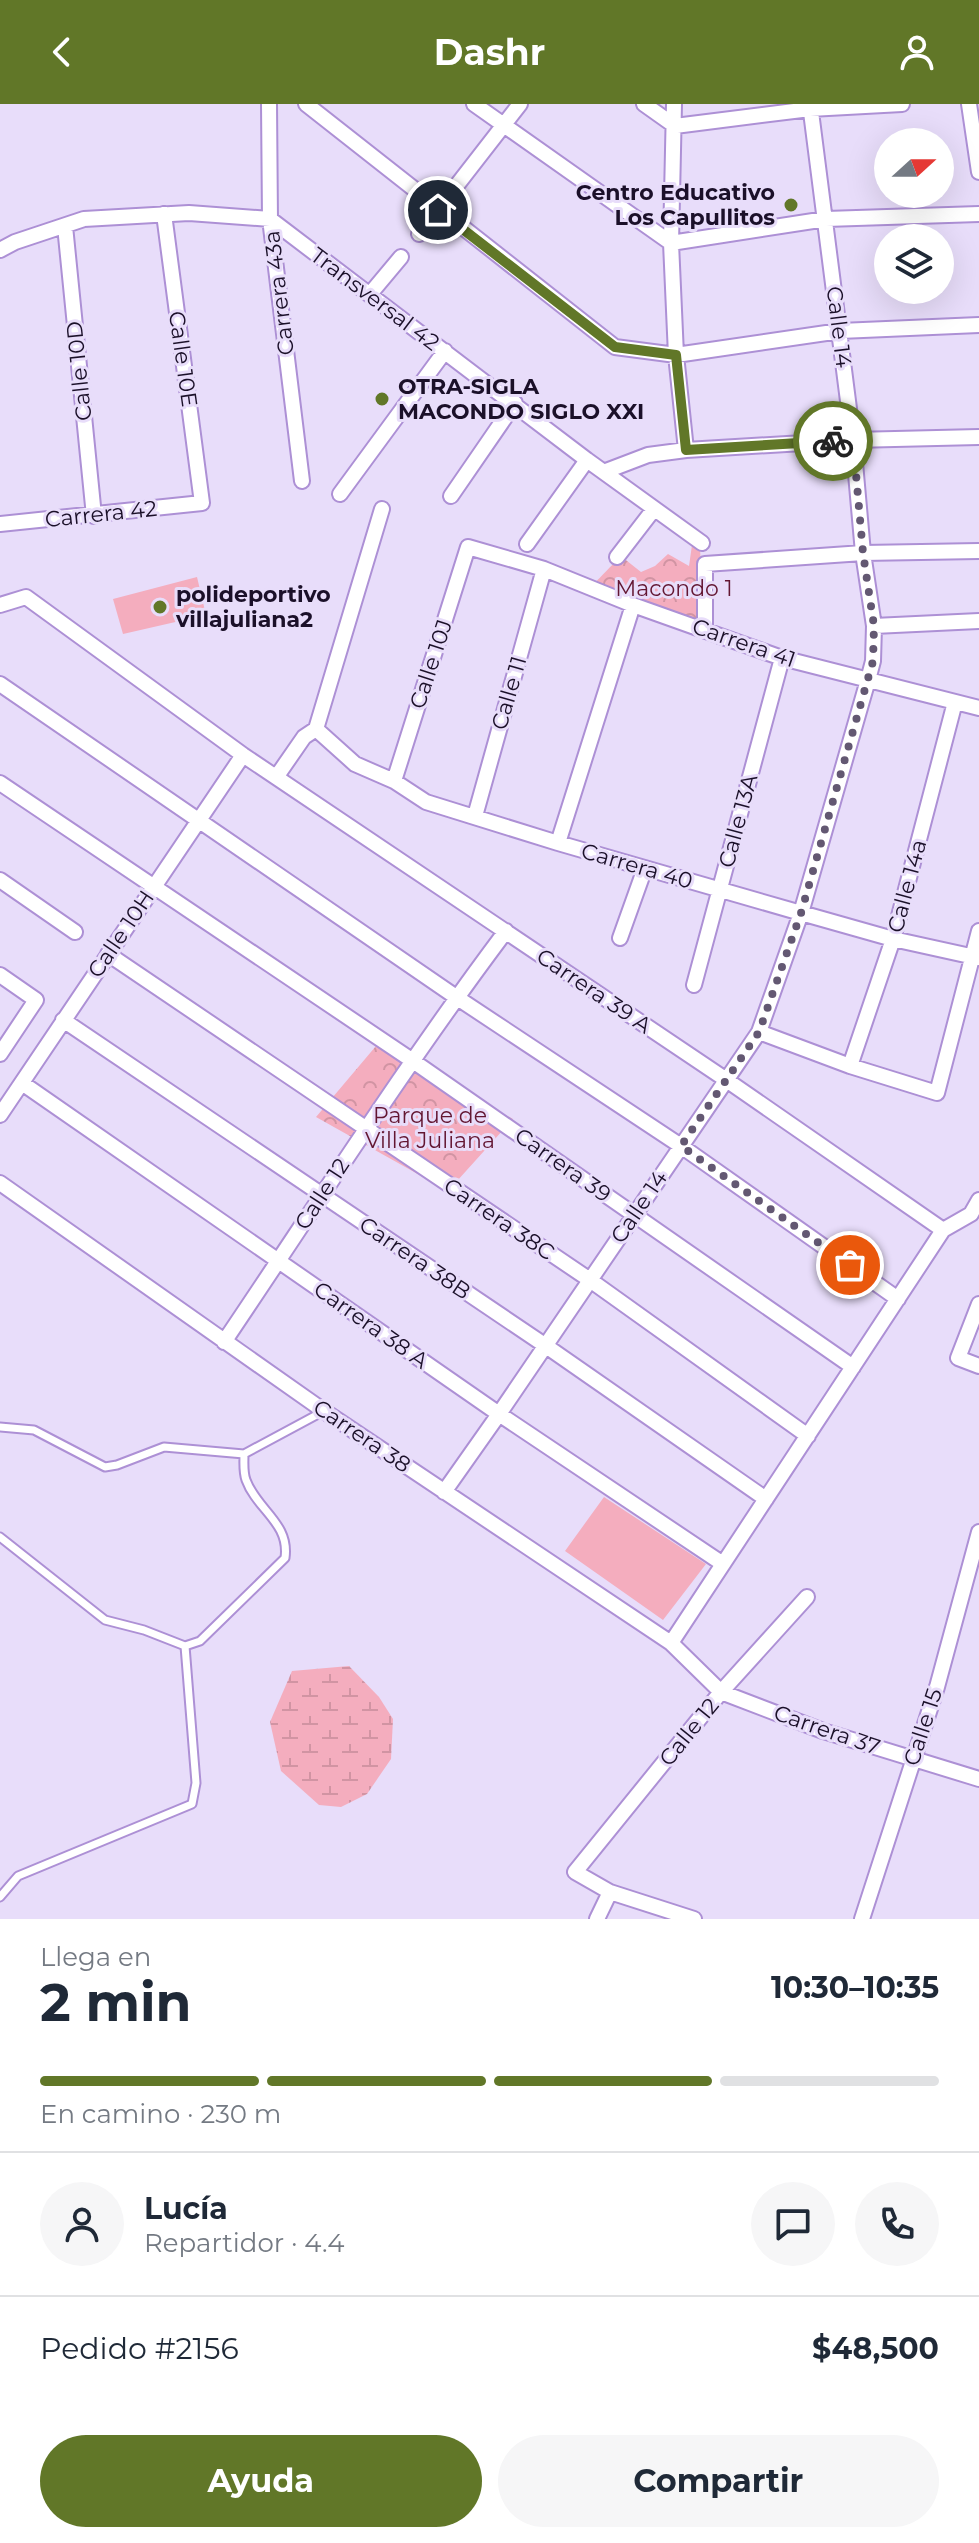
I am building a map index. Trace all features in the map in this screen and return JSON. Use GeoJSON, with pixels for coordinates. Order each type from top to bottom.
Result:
{"type":"FeatureCollection","features":[{"type":"Feature","properties":{"kind":"street","name":"Carrera 43a"},"geometry":{"type":"LineString","coordinates":[[269,104],[270,219],[302,481]]}},
{"type":"Feature","properties":{"kind":"street"},"geometry":{"type":"LineString","coordinates":[[306,104],[615,347],[676,355],[840,331],[979,325]]}},
{"type":"Feature","properties":{"kind":"street"},"geometry":{"type":"LineString","coordinates":[[474,104],[671,243],[826,219],[979,214]]}},
{"type":"Feature","properties":{"kind":"street"},"geometry":{"type":"LineString","coordinates":[[419,234],[520,104]]}},
{"type":"Feature","properties":{"kind":"street"},"geometry":{"type":"LineString","coordinates":[[644,104],[675,126],[810,106],[902,104]]}},
{"type":"Feature","properties":{"kind":"street"},"geometry":{"type":"LineString","coordinates":[[674,104],[671,243],[676,355],[686,450]]}},
{"type":"Feature","properties":{"kind":"street"},"geometry":{"type":"LineString","coordinates":[[969,104],[979,172]]}},
{"type":"Feature","properties":{"kind":"street","name":"Calle 14"},"geometry":{"type":"LineString","coordinates":[[444,1492],[759,1032],[801,913],[868,680],[873,661],[874,626],[810,106]]}},
{"type":"Feature","properties":{"kind":"street"},"geometry":{"type":"LineString","coordinates":[[0,250],[84,219],[189,213],[270,219]]}},
{"type":"Feature","properties":{"kind":"street","name":"Calle 10E"},"geometry":{"type":"LineString","coordinates":[[164,214],[202,503]]}},
{"type":"Feature","properties":{"kind":"street","name":"Transversal 42"},"geometry":{"type":"LineString","coordinates":[[270,219],[587,460],[702,543]]}},
{"type":"Feature","properties":{"kind":"street","name":"Calle 10D"},"geometry":{"type":"LineString","coordinates":[[65,226],[94,516]]}},
{"type":"Feature","properties":{"kind":"street"},"geometry":{"type":"LineString","coordinates":[[370,294],[401,257]]}},
{"type":"Feature","properties":{"kind":"street"},"geometry":{"type":"LineString","coordinates":[[340,494],[445,351]]}},
{"type":"Feature","properties":{"kind":"street"},"geometry":{"type":"LineString","coordinates":[[451,496],[515,403]]}},
{"type":"Feature","properties":{"kind":"street"},"geometry":{"type":"LineString","coordinates":[[606,471],[648,455],[686,450],[853,440],[979,437]]}},
{"type":"Feature","properties":{"kind":"street"},"geometry":{"type":"LineString","coordinates":[[527,544],[587,460]]}},
{"type":"Feature","properties":{"kind":"street","name":"Carrera 42"},"geometry":{"type":"LineString","coordinates":[[0,524],[202,503]]}},
{"type":"Feature","properties":{"kind":"street"},"geometry":{"type":"LineString","coordinates":[[277,776],[304,737],[316,729],[382,509]]}},
{"type":"Feature","properties":{"kind":"street"},"geometry":{"type":"LineString","coordinates":[[617,557],[654,509]]}},
{"type":"Feature","properties":{"kind":"street","name":"Carrera 41"},"geometry":{"type":"LineString","coordinates":[[468,547],[544,569],[633,605],[782,658],[979,708]]}},
{"type":"Feature","properties":{"kind":"street","name":"Calle 10J"},"geometry":{"type":"LineString","coordinates":[[394,781],[468,547]]}},
{"type":"Feature","properties":{"kind":"street"},"geometry":{"type":"LineString","coordinates":[[705,630],[705,564],[863,553],[979,551]]}},
{"type":"Feature","properties":{"kind":"street","name":"Calle 11"},"geometry":{"type":"LineString","coordinates":[[475,816],[544,569]]}},
{"type":"Feature","properties":{"kind":"street"},"geometry":{"type":"LineString","coordinates":[[0,594],[0,605]]}},
{"type":"Feature","properties":{"kind":"street","name":"Carrera 39 A"},"geometry":{"type":"LineString","coordinates":[[0,605],[26,597],[243,755],[725,1079],[943,1230]]}},
{"type":"Feature","properties":{"kind":"street"},"geometry":{"type":"LineString","coordinates":[[558,843],[633,605]]}},
{"type":"Feature","properties":{"kind":"street"},"geometry":{"type":"LineString","coordinates":[[874,626],[979,621]]}},
{"type":"Feature","properties":{"kind":"street","name":"Calle 13A"},"geometry":{"type":"LineString","coordinates":[[694,985],[782,658]]}},
{"type":"Feature","properties":{"kind":"street"},"geometry":{"type":"LineString","coordinates":[[0,684],[456,997],[681,1146],[898,1299]]}},
{"type":"Feature","properties":{"kind":"street","name":"Calle 14a"},"geometry":{"type":"LineString","coordinates":[[850,1066],[893,939],[955,702]]}},
{"type":"Feature","properties":{"kind":"street","name":"Carrera 40"},"geometry":{"type":"LineString","coordinates":[[316,729],[355,764],[394,781],[426,802],[893,939],[975,957]]}},
{"type":"Feature","properties":{"kind":"street","name":"Calle 10H"},"geometry":{"type":"LineString","coordinates":[[0,1115],[243,755]]}},
{"type":"Feature","properties":{"kind":"street","name":"Carrera 39"},"geometry":{"type":"LineString","coordinates":[[0,783],[413,1061],[853,1367]]}},
{"type":"Feature","properties":{"kind":"street"},"geometry":{"type":"LineString","coordinates":[[620,938],[645,868]]}},
{"type":"Feature","properties":{"kind":"street"},"geometry":{"type":"LineString","coordinates":[[0,880],[75,932]]}},
{"type":"Feature","properties":{"kind":"street","name":"Calle 12"},"geometry":{"type":"LineString","coordinates":[[224,1342],[365,1129],[456,997],[506,931]]}},
{"type":"Feature","properties":{"kind":"street"},"geometry":{"type":"LineString","coordinates":[[759,1032],[850,1066],[937,1093],[975,957],[979,931]]}},
{"type":"Feature","properties":{"kind":"street","name":"Carrera 38C"},"geometry":{"type":"LineString","coordinates":[[108,954],[590,1280],[808,1436]]}},
{"type":"Feature","properties":{"kind":"street"},"geometry":{"type":"LineString","coordinates":[[0,975],[36,1000],[0,1054]]}},
{"type":"Feature","properties":{"kind":"street","name":"Carrera 38B"},"geometry":{"type":"LineString","coordinates":[[63,1020],[546,1346],[766,1499]]}},
{"type":"Feature","properties":{"kind":"street","name":"Carrera 38 A"},"geometry":{"type":"LineString","coordinates":[[22,1083],[499,1414],[723,1564]]}},
{"type":"Feature","properties":{"kind":"street","name":"Carrera 38"},"geometry":{"type":"LineString","coordinates":[[0,1183],[324,1411],[671,1643],[721,1692]]}},
{"type":"Feature","properties":{"kind":"street"},"geometry":{"type":"LineString","coordinates":[[671,1643],[943,1230],[971,1214],[979,1200]]}},
{"type":"Feature","properties":{"kind":"street"},"geometry":{"type":"LineString","coordinates":[[979,1304],[958,1358],[979,1366]]}},
{"type":"Feature","properties":{"kind":"street","name":"Calle 15"},"geometry":{"type":"LineString","coordinates":[[862,1919],[937,1687],[979,1532]]}},
{"type":"Feature","properties":{"kind":"street","name":"Calle 12"},"geometry":{"type":"LineString","coordinates":[[610,1892],[575,1872],[721,1692],[807,1597]]}},
{"type":"Feature","properties":{"kind":"street","name":"Carrera 37"},"geometry":{"type":"LineString","coordinates":[[721,1692],[823,1731],[979,1779]]}},
{"type":"Feature","properties":{"kind":"street"},"geometry":{"type":"LineString","coordinates":[[597,1919],[610,1892],[694,1919]]}},
{"type":"Feature","properties":{"kind":"lane"},"geometry":{"type":"LineString","coordinates":[[0,1427],[34,1430],[105,1467],[164,1447],[244,1454],[324,1411]]}},
{"type":"Feature","properties":{"kind":"lane"},"geometry":{"type":"LineString","coordinates":[[0,1537],[105,1620],[144,1630],[185,1646],[200,1641],[285,1558],[287,1543],[280,1528],[251,1491],[244,1476],[244,1454]]}},
{"type":"Feature","properties":{"kind":"lane"},"geometry":{"type":"LineString","coordinates":[[0,1897],[18,1876],[192,1804],[196,1783],[185,1646]]}},
{"type":"Feature","properties":{"kind":"green space","name":"Macondo 1"},"geometry":{"type":"Polygon","coordinates":[[[692,545],[700,546],[703,625],[592,585],[622,557],[641,572],[655,566],[668,554],[689,566],[692,545]]]}},
{"type":"Feature","properties":{"kind":"green space","name":"polideportivo villajuliana2"},"geometry":{"type":"Polygon","coordinates":[[[197,577],[206,615],[123,634],[113,599],[197,577]]]}},
{"type":"Feature","properties":{"kind":"green space","name":"Parque de Villa Juliana"},"geometry":{"type":"Polygon","coordinates":[[[376,1046],[513,1119],[448,1191],[316,1117],[376,1046]]]}},
{"type":"Feature","properties":{"kind":"green space"},"geometry":{"type":"Polygon","coordinates":[[[604,1497],[706,1564],[663,1620],[565,1551],[604,1497]]]}},
{"type":"Feature","properties":{"kind":"green space"},"geometry":{"type":"Polygon","coordinates":[[[349,1666],[379,1697],[393,1719],[391,1759],[367,1794],[341,1807],[319,1805],[281,1771],[270,1722],[292,1671],[349,1666]]]}},
{"type":"Feature","properties":{"kind":"way so far"},"geometry":{"type":"LineString","coordinates":[[833,441],[853,440],[863,553],[874,626],[873,661],[801,913],[759,1032],[681,1146],[850,1265]]}},
{"type":"Feature","properties":{"kind":"place","name":"Centro Educativo Los Capullitos"},"geometry":{"type":"Point","coordinates":[791,205]}},
{"type":"Feature","properties":{"kind":"place","name":"OTRA-SIGLA MACONDO SIGLO XXI"},"geometry":{"type":"Point","coordinates":[382,399]}},
{"type":"Feature","properties":{"kind":"place","name":"polideportivo villajuliana2"},"geometry":{"type":"Point","coordinates":[160,607]}},
{"type":"Feature","properties":{"kind":"route"},"geometry":{"type":"LineString","coordinates":[[438,210],[615,347],[676,355],[686,450],[833,441]]}}]}
